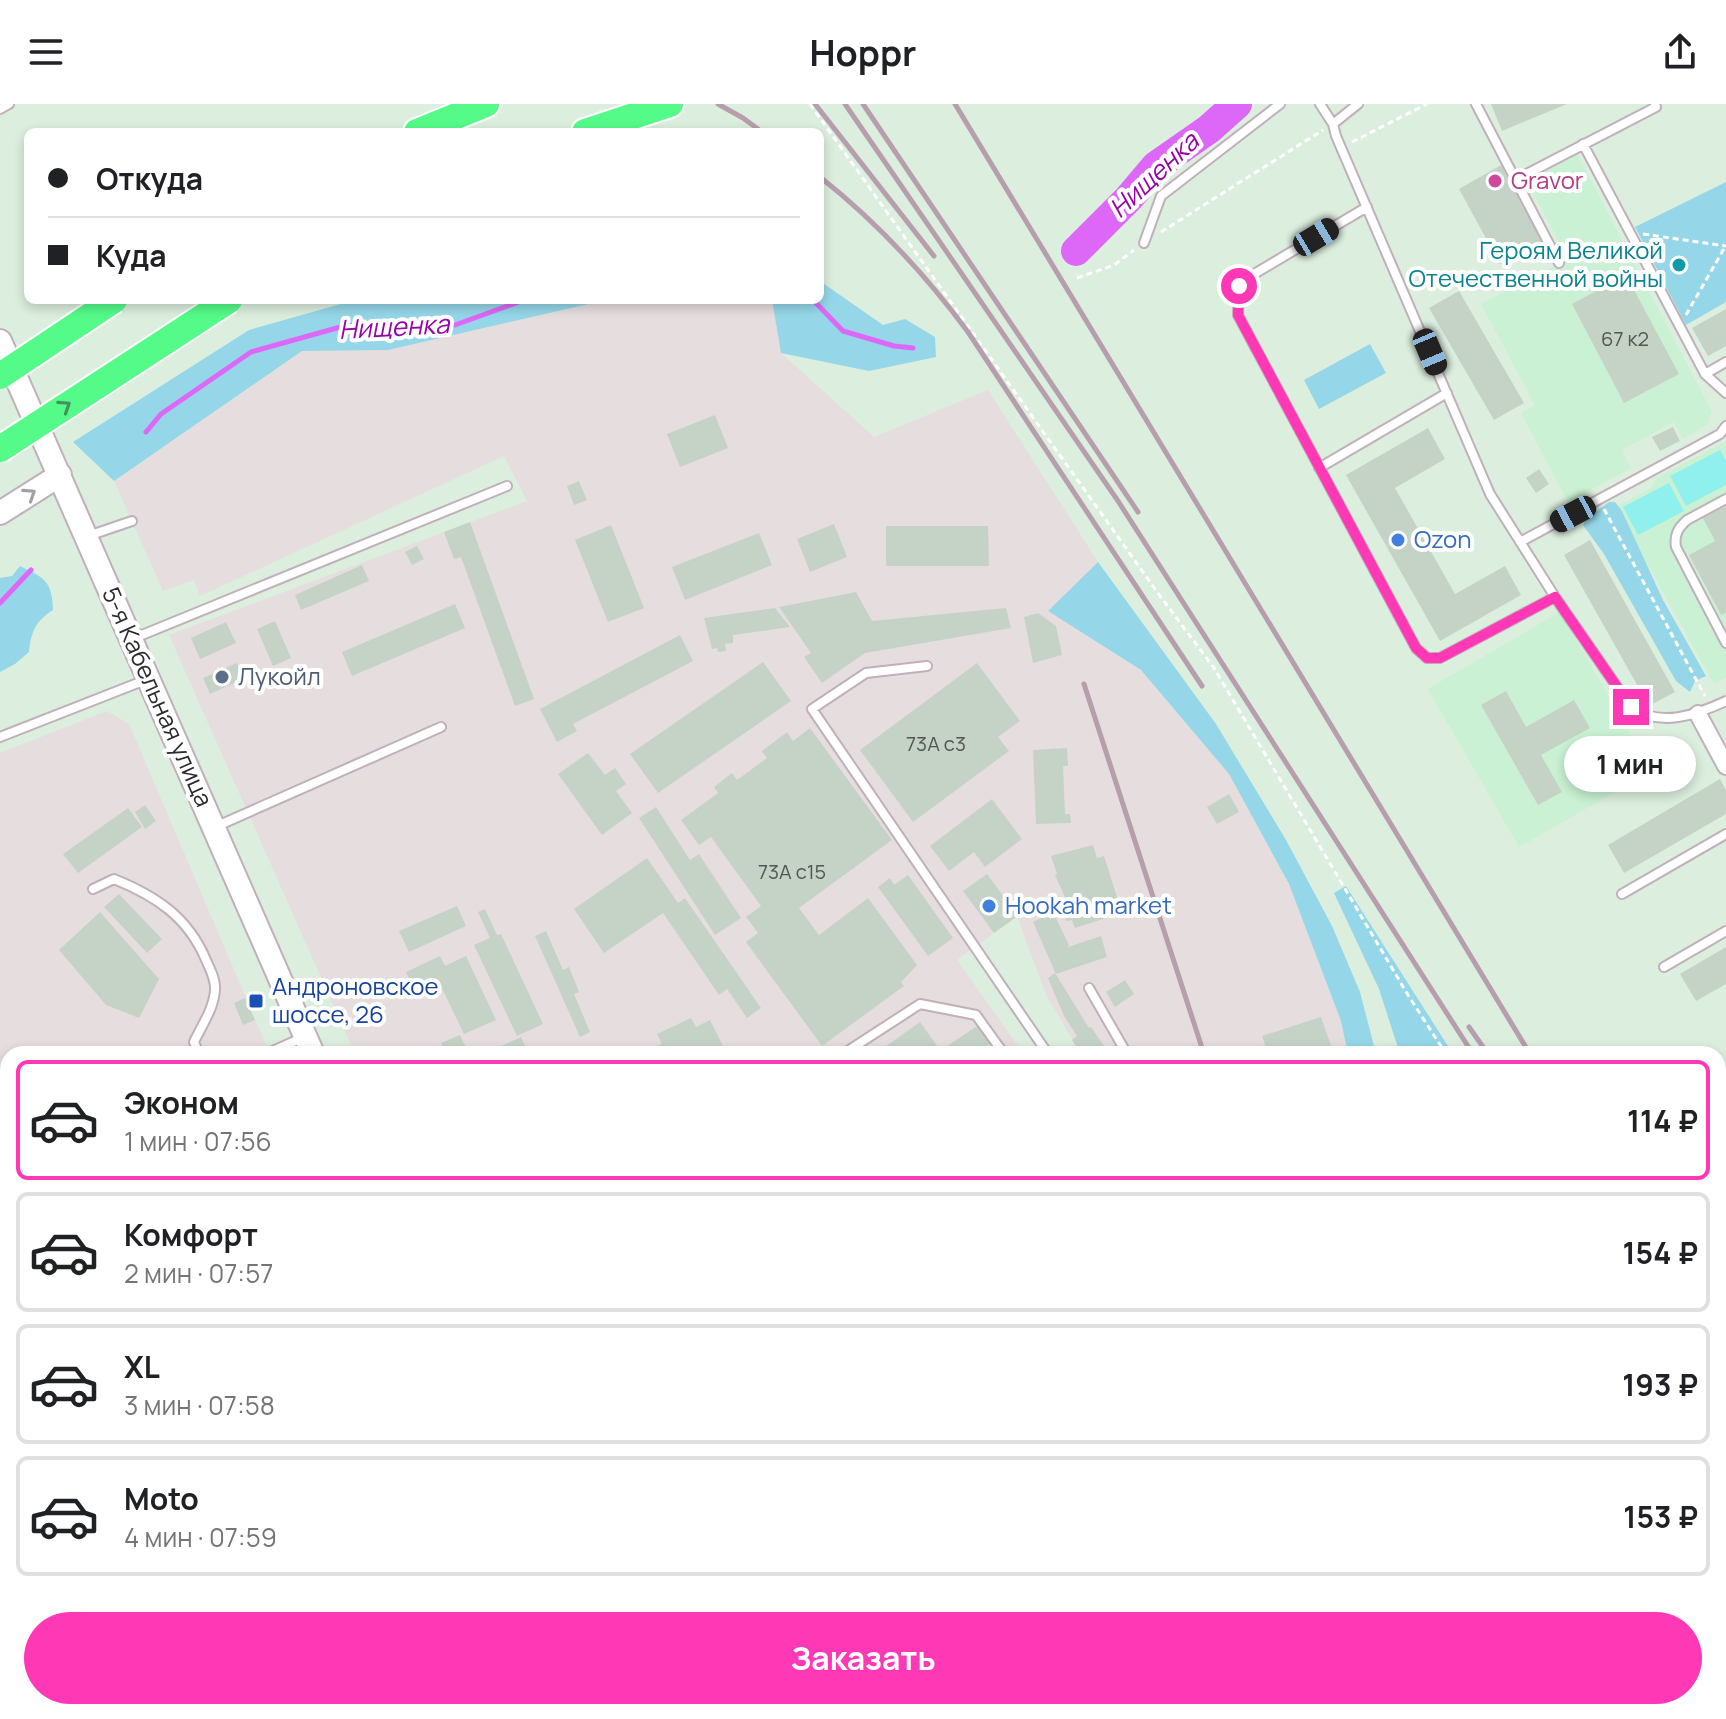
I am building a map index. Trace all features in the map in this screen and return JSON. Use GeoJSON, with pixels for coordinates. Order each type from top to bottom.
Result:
{"type":"FeatureCollection","features":[{"type":"Feature","properties":{"kind":"main road"},"geometry":{"type":"LineString","coordinates":[[427,128],[486,104]]}},
{"type":"Feature","properties":{"kind":"main road"},"geometry":{"type":"LineString","coordinates":[[597,128],[670,104]]}},
{"type":"Feature","properties":{"kind":"main road"},"geometry":{"type":"LineString","coordinates":[[0,376],[108,304]]}},
{"type":"Feature","properties":{"kind":"main road"},"geometry":{"type":"LineString","coordinates":[[0,449],[223,304]]}},
{"type":"Feature","properties":{"kind":"street","name":"5-я Кабельная улица"},"geometry":{"type":"LineString","coordinates":[[0,341],[308,1046]]}},
{"type":"Feature","properties":{"kind":"street"},"geometry":{"type":"LineString","coordinates":[[0,513],[60,475]]}},
{"type":"Feature","properties":{"kind":"street"},"geometry":{"type":"LineString","coordinates":[[1698,714],[1725,763]]}},
{"type":"Feature","properties":{"kind":"lane"},"geometry":{"type":"LineString","coordinates":[[0,109],[9,104]]}},
{"type":"Feature","properties":{"kind":"lane"},"geometry":{"type":"LineString","coordinates":[[1144,243],[1161,196],[1280,104]]}},
{"type":"Feature","properties":{"kind":"lane"},"geometry":{"type":"LineString","coordinates":[[1320,104],[1364,189],[1367,207],[1490,494],[1555,597],[1631,707],[1641,715],[1657,719],[1698,714],[1726,701]]}},
{"type":"Feature","properties":{"kind":"lane"},"geometry":{"type":"LineString","coordinates":[[1333,124],[1358,104]]}},
{"type":"Feature","properties":{"kind":"lane"},"geometry":{"type":"LineString","coordinates":[[1476,104],[1559,263]]}},
{"type":"Feature","properties":{"kind":"lane"},"geometry":{"type":"LineString","coordinates":[[1517,179],[1656,107],[1655,104]]}},
{"type":"Feature","properties":{"kind":"lane"},"geometry":{"type":"LineString","coordinates":[[1583,144],[1705,374],[1726,393]]}},
{"type":"Feature","properties":{"kind":"lane"},"geometry":{"type":"LineString","coordinates":[[1367,207],[1249,277],[1239,286],[1238,315],[1405,631],[1427,658],[1440,658],[1555,597]]}},
{"type":"Feature","properties":{"kind":"lane"},"geometry":{"type":"LineString","coordinates":[[1705,374],[1726,362]]}},
{"type":"Feature","properties":{"kind":"lane"},"geometry":{"type":"LineString","coordinates":[[1319,468],[1447,393]]}},
{"type":"Feature","properties":{"kind":"lane"},"geometry":{"type":"LineString","coordinates":[[1520,542],[1720,434],[1726,426]]}},
{"type":"Feature","properties":{"kind":"lane"},"geometry":{"type":"LineString","coordinates":[[132,639],[507,486]]}},
{"type":"Feature","properties":{"kind":"lane"},"geometry":{"type":"LineString","coordinates":[[1726,499],[1687,520],[1681,525],[1675,539],[1676,547],[1726,643]]}},
{"type":"Feature","properties":{"kind":"lane"},"geometry":{"type":"LineString","coordinates":[[87,537],[132,521]]}},
{"type":"Feature","properties":{"kind":"lane"},"geometry":{"type":"LineString","coordinates":[[927,666],[866,673],[812,709],[1043,1046]]}},
{"type":"Feature","properties":{"kind":"lane"},"geometry":{"type":"LineString","coordinates":[[0,737],[149,679]]}},
{"type":"Feature","properties":{"kind":"lane"},"geometry":{"type":"LineString","coordinates":[[214,828],[441,727]]}},
{"type":"Feature","properties":{"kind":"lane"},"geometry":{"type":"LineString","coordinates":[[1622,894],[1726,834]]}},
{"type":"Feature","properties":{"kind":"lane"},"geometry":{"type":"LineString","coordinates":[[93,889],[114,879],[146,892],[177,915],[198,942],[216,984],[213,1003],[194,1042],[196,1046]]}},
{"type":"Feature","properties":{"kind":"lane"},"geometry":{"type":"LineString","coordinates":[[1664,967],[1726,931]]}},
{"type":"Feature","properties":{"kind":"lane"},"geometry":{"type":"LineString","coordinates":[[1089,988],[1122,1046]]}},
{"type":"Feature","properties":{"kind":"lane"},"geometry":{"type":"LineString","coordinates":[[855,1046],[920,1004],[976,1015],[998,1046]]}},
{"type":"Feature","properties":{"kind":"path"},"geometry":{"type":"LineString","coordinates":[[810,104],[1214,668],[1441,1046]]}},
{"type":"Feature","properties":{"kind":"path"},"geometry":{"type":"LineString","coordinates":[[1341,147],[1427,104]]}},
{"type":"Feature","properties":{"kind":"path"},"geometry":{"type":"LineString","coordinates":[[1077,278],[1114,265],[1333,124]]}},
{"type":"Feature","properties":{"kind":"path"},"geometry":{"type":"LineString","coordinates":[[1629,232],[1726,246],[1679,326]]}},
{"type":"Feature","properties":{"kind":"path"},"geometry":{"type":"LineString","coordinates":[[1606,513],[1706,695],[1698,714]]}},
{"type":"Feature","properties":{"kind":"shaded area"},"geometry":{"type":"Polygon","coordinates":[[[1577,154],[1712,412],[1708,424],[1683,439],[1674,422],[1622,450],[1631,468],[1568,502],[1521,413],[1535,405],[1481,304],[1568,259],[1527,181],[1577,154]]]}},
{"type":"Feature","properties":{"kind":"shaded area"},"geometry":{"type":"Polygon","coordinates":[[[1726,182],[1726,302],[1686,325],[1635,227],[1726,182]]]}},
{"type":"Feature","properties":{"kind":"shaded area"},"geometry":{"type":"Polygon","coordinates":[[[824,284],[883,325],[905,319],[935,337],[936,357],[869,371],[781,353],[773,304],[824,304],[824,284]]]}},
{"type":"Feature","properties":{"kind":"shaded area"},"geometry":{"type":"Polygon","coordinates":[[[341,304],[589,304],[388,350],[302,351],[114,481],[73,442],[249,330],[341,304]]]}},
{"type":"Feature","properties":{"kind":"shaded area"},"geometry":{"type":"Polygon","coordinates":[[[589,304],[773,304],[781,353],[874,437],[988,390],[1098,562],[1048,611],[1141,670],[1229,774],[1289,884],[1341,1021],[1346,1046],[1076,1046],[1046,995],[1017,916],[957,960],[1018,1046],[351,1046],[169,635],[527,501],[504,456],[200,596],[194,580],[163,591],[114,481],[302,351],[388,350],[589,304]]]}},
{"type":"Feature","properties":{"kind":"shaded area"},"geometry":{"type":"Polygon","coordinates":[[[1370,344],[1386,373],[1319,409],[1304,380],[1370,344]]]}},
{"type":"Feature","properties":{"kind":"shaded area"},"geometry":{"type":"Polygon","coordinates":[[[1726,441],[1726,678],[1714,684],[1616,507],[1650,489],[1658,477],[1726,441]]]}},
{"type":"Feature","properties":{"kind":"shaded area"},"geometry":{"type":"Polygon","coordinates":[[[1720,450],[1726,461],[1726,485],[1686,506],[1670,476],[1720,450]]]}},
{"type":"Feature","properties":{"kind":"shaded area"},"geometry":{"type":"Polygon","coordinates":[[[1669,483],[1684,511],[1638,535],[1623,507],[1669,483]]]}},
{"type":"Feature","properties":{"kind":"shaded area"},"geometry":{"type":"Polygon","coordinates":[[[1609,502],[1615,502],[1622,511],[1663,600],[1706,676],[1695,681],[1690,692],[1676,681],[1604,554],[1583,525],[1586,519],[1609,502]]]}},
{"type":"Feature","properties":{"kind":"shaded area"},"geometry":{"type":"Polygon","coordinates":[[[1098,562],[1216,724],[1286,840],[1332,926],[1360,992],[1374,1046],[1346,1046],[1341,1021],[1289,884],[1229,774],[1141,670],[1048,611],[1098,562]]]}},
{"type":"Feature","properties":{"kind":"shaded area"},"geometry":{"type":"Polygon","coordinates":[[[20,566],[36,574],[49,586],[53,610],[35,627],[29,652],[0,672],[0,578],[12,576],[20,566]]]}},
{"type":"Feature","properties":{"kind":"shaded area"},"geometry":{"type":"Polygon","coordinates":[[[1560,612],[1652,771],[1519,847],[1428,689],[1560,612]]]}},
{"type":"Feature","properties":{"kind":"shaded area"},"geometry":{"type":"Polygon","coordinates":[[[107,711],[129,724],[267,1046],[0,1046],[0,753],[107,711]]]}},
{"type":"Feature","properties":{"kind":"shaded area"},"geometry":{"type":"Polygon","coordinates":[[[1346,886],[1448,1046],[1397,1046],[1379,989],[1334,893],[1346,886]]]}},
{"type":"Feature","properties":{"kind":"building"},"geometry":{"type":"Polygon","coordinates":[[[1491,104],[1567,104],[1502,131],[1491,104]]]}},
{"type":"Feature","properties":{"kind":"building"},"geometry":{"type":"Polygon","coordinates":[[[1501,165],[1543,241],[1500,264],[1459,189],[1501,165]]]}},
{"type":"Feature","properties":{"kind":"building"},"geometry":{"type":"Polygon","coordinates":[[[1626,275],[1679,374],[1624,403],[1572,304],[1626,275]]]}},
{"type":"Feature","properties":{"kind":"building"},"geometry":{"type":"Polygon","coordinates":[[[1459,291],[1524,403],[1494,420],[1429,308],[1459,291]]]}},
{"type":"Feature","properties":{"kind":"building"},"geometry":{"type":"Polygon","coordinates":[[[1726,309],[1726,346],[1708,356],[1692,328],[1726,309]]]}},
{"type":"Feature","properties":{"kind":"building"},"geometry":{"type":"Polygon","coordinates":[[[715,415],[728,448],[680,467],[667,434],[715,415]]]}},
{"type":"Feature","properties":{"kind":"building"},"geometry":{"type":"Polygon","coordinates":[[[1673,427],[1680,441],[1660,451],[1652,437],[1673,427]]]}},
{"type":"Feature","properties":{"kind":"building"},"geometry":{"type":"Polygon","coordinates":[[[1428,428],[1445,459],[1395,488],[1455,594],[1505,566],[1521,595],[1440,641],[1346,475],[1428,428]]]}},
{"type":"Feature","properties":{"kind":"building"},"geometry":{"type":"Polygon","coordinates":[[[1539,469],[1549,484],[1536,493],[1526,478],[1539,469]]]}},
{"type":"Feature","properties":{"kind":"building"},"geometry":{"type":"Polygon","coordinates":[[[579,481],[587,500],[574,505],[567,486],[579,481]]]}},
{"type":"Feature","properties":{"kind":"building"},"geometry":{"type":"Polygon","coordinates":[[[1726,506],[1726,613],[1721,615],[1689,555],[1715,541],[1703,518],[1726,506]]]}},
{"type":"Feature","properties":{"kind":"building"},"geometry":{"type":"Polygon","coordinates":[[[470,522],[534,699],[515,706],[461,557],[454,559],[444,532],[470,522]]]}},
{"type":"Feature","properties":{"kind":"building"},"geometry":{"type":"Polygon","coordinates":[[[834,524],[847,557],[810,572],[797,539],[834,524]]]}},
{"type":"Feature","properties":{"kind":"building"},"geometry":{"type":"Polygon","coordinates":[[[611,525],[644,608],[608,622],[575,540],[611,525]]]}},
{"type":"Feature","properties":{"kind":"building"},"geometry":{"type":"Polygon","coordinates":[[[886,526],[988,526],[989,566],[886,566],[886,526]]]}},
{"type":"Feature","properties":{"kind":"building"},"geometry":{"type":"Polygon","coordinates":[[[759,533],[772,565],[685,600],[672,567],[759,533]]]}},
{"type":"Feature","properties":{"kind":"building"},"geometry":{"type":"Polygon","coordinates":[[[1590,540],[1675,692],[1649,706],[1564,555],[1590,540]]]}},
{"type":"Feature","properties":{"kind":"building"},"geometry":{"type":"Polygon","coordinates":[[[417,546],[424,559],[412,565],[405,552],[417,546]]]}},
{"type":"Feature","properties":{"kind":"building"},"geometry":{"type":"Polygon","coordinates":[[[362,565],[369,581],[301,610],[295,595],[362,565]]]}},
{"type":"Feature","properties":{"kind":"building"},"geometry":{"type":"Polygon","coordinates":[[[856,592],[872,621],[1006,608],[1011,628],[865,653],[822,683],[804,657],[811,653],[779,607],[856,592]]]}},
{"type":"Feature","properties":{"kind":"building"},"geometry":{"type":"Polygon","coordinates":[[[455,604],[465,628],[352,676],[342,652],[455,604]]]}},
{"type":"Feature","properties":{"kind":"building"},"geometry":{"type":"Polygon","coordinates":[[[775,608],[790,627],[733,635],[733,643],[725,644],[726,651],[712,649],[704,618],[775,608]]]}},
{"type":"Feature","properties":{"kind":"building"},"geometry":{"type":"Polygon","coordinates":[[[1038,613],[1056,626],[1062,655],[1033,663],[1024,617],[1038,613]]]}},
{"type":"Feature","properties":{"kind":"building"},"geometry":{"type":"Polygon","coordinates":[[[275,621],[291,658],[273,666],[257,629],[275,621]]]}},
{"type":"Feature","properties":{"kind":"building"},"geometry":{"type":"Polygon","coordinates":[[[226,622],[236,643],[200,659],[191,638],[226,622]]]}},
{"type":"Feature","properties":{"kind":"building"},"geometry":{"type":"Polygon","coordinates":[[[680,635],[693,661],[573,724],[577,731],[557,742],[540,709],[680,635]]]}},
{"type":"Feature","properties":{"kind":"building"},"geometry":{"type":"Polygon","coordinates":[[[763,662],[791,701],[658,793],[630,754],[763,662]]]}},
{"type":"Feature","properties":{"kind":"building"},"geometry":{"type":"Polygon","coordinates":[[[237,663],[243,679],[210,694],[203,678],[237,663]]]}},
{"type":"Feature","properties":{"kind":"building"},"geometry":{"type":"Polygon","coordinates":[[[977,663],[1020,721],[998,737],[1009,751],[913,822],[860,750],[977,663]]]}},
{"type":"Feature","properties":{"kind":"building"},"geometry":{"type":"Polygon","coordinates":[[[1506,691],[1526,727],[1574,700],[1590,728],[1541,755],[1562,792],[1538,805],[1481,705],[1506,691]]]}},
{"type":"Feature","properties":{"kind":"building"},"geometry":{"type":"Polygon","coordinates":[[[810,728],[892,840],[799,908],[819,935],[868,898],[917,965],[901,982],[904,986],[822,1046],[746,942],[758,933],[746,917],[761,906],[711,837],[699,845],[681,820],[718,793],[714,787],[732,773],[737,780],[767,758],[762,751],[787,732],[793,741],[810,728]]]}},
{"type":"Feature","properties":{"kind":"building"},"geometry":{"type":"Polygon","coordinates":[[[1067,748],[1068,766],[1063,766],[1065,814],[1070,814],[1071,823],[1036,824],[1033,750],[1067,748]]]}},
{"type":"Feature","properties":{"kind":"building"},"geometry":{"type":"Polygon","coordinates":[[[588,753],[605,775],[615,768],[626,784],[616,791],[632,813],[602,835],[558,774],[588,753]]]}},
{"type":"Feature","properties":{"kind":"building"},"geometry":{"type":"Polygon","coordinates":[[[1720,779],[1726,790],[1726,814],[1624,873],[1608,845],[1720,779]]]}},
{"type":"Feature","properties":{"kind":"building"},"geometry":{"type":"Polygon","coordinates":[[[1229,794],[1239,812],[1217,824],[1207,807],[1229,794]]]}},
{"type":"Feature","properties":{"kind":"building"},"geometry":{"type":"Polygon","coordinates":[[[992,799],[1022,839],[985,867],[974,852],[949,871],[930,846],[992,799]]]}},
{"type":"Feature","properties":{"kind":"building"},"geometry":{"type":"Polygon","coordinates":[[[145,805],[156,821],[145,829],[135,812],[145,805]]]}},
{"type":"Feature","properties":{"kind":"building"},"geometry":{"type":"Polygon","coordinates":[[[656,807],[690,860],[699,854],[741,918],[715,935],[639,818],[656,807]]]}},
{"type":"Feature","properties":{"kind":"building"},"geometry":{"type":"Polygon","coordinates":[[[128,808],[142,827],[78,873],[63,854],[128,808]]]}},
{"type":"Feature","properties":{"kind":"building"},"geometry":{"type":"Polygon","coordinates":[[[1093,845],[1097,858],[1104,856],[1122,913],[1075,928],[1072,920],[1066,921],[1061,904],[1067,902],[1055,875],[1051,856],[1093,845]]]}},
{"type":"Feature","properties":{"kind":"building"},"geometry":{"type":"Polygon","coordinates":[[[647,858],[678,903],[685,898],[761,1008],[747,1018],[727,989],[719,995],[663,913],[604,953],[574,909],[647,858]]]}},
{"type":"Feature","properties":{"kind":"building"},"geometry":{"type":"Polygon","coordinates":[[[987,874],[1018,916],[994,933],[963,891],[987,874]]]}},
{"type":"Feature","properties":{"kind":"building"},"geometry":{"type":"Polygon","coordinates":[[[908,875],[953,938],[928,956],[878,887],[890,878],[894,885],[908,875]]]}},
{"type":"Feature","properties":{"kind":"building"},"geometry":{"type":"Polygon","coordinates":[[[119,894],[162,939],[147,953],[104,907],[119,894]]]}},
{"type":"Feature","properties":{"kind":"building"},"geometry":{"type":"Polygon","coordinates":[[[457,906],[466,926],[409,952],[399,931],[457,906]]]}},
{"type":"Feature","properties":{"kind":"building"},"geometry":{"type":"Polygon","coordinates":[[[485,909],[497,935],[501,934],[543,1024],[517,1036],[474,945],[490,938],[478,912],[485,909]]]}},
{"type":"Feature","properties":{"kind":"building"},"geometry":{"type":"Polygon","coordinates":[[[100,912],[159,979],[139,1018],[106,1005],[59,950],[100,912]]]}},
{"type":"Feature","properties":{"kind":"building"},"geometry":{"type":"Polygon","coordinates":[[[1053,912],[1068,947],[1101,936],[1107,957],[1056,974],[1033,922],[1053,912]]]}},
{"type":"Feature","properties":{"kind":"building"},"geometry":{"type":"Polygon","coordinates":[[[546,931],[563,970],[569,967],[579,992],[574,994],[590,1032],[580,1037],[535,936],[546,931]]]}},
{"type":"Feature","properties":{"kind":"building"},"geometry":{"type":"Polygon","coordinates":[[[1726,947],[1726,984],[1696,1001],[1680,974],[1726,947]]]}},
{"type":"Feature","properties":{"kind":"building"},"geometry":{"type":"Polygon","coordinates":[[[440,956],[445,966],[466,956],[496,1020],[464,1034],[438,980],[415,991],[406,972],[440,956]]]}},
{"type":"Feature","properties":{"kind":"building"},"geometry":{"type":"Polygon","coordinates":[[[1055,973],[1089,1028],[1104,1046],[1076,1046],[1072,1040],[1077,1036],[1064,1016],[1048,978],[1055,973]]]}},
{"type":"Feature","properties":{"kind":"building"},"geometry":{"type":"Polygon","coordinates":[[[1125,980],[1134,994],[1115,1007],[1106,992],[1125,980]]]}},
{"type":"Feature","properties":{"kind":"building"},"geometry":{"type":"Polygon","coordinates":[[[245,998],[255,1020],[243,1025],[234,1003],[245,998]]]}},
{"type":"Feature","properties":{"kind":"building"},"geometry":{"type":"Polygon","coordinates":[[[1321,1017],[1331,1046],[1265,1046],[1262,1036],[1321,1017]]]}},
{"type":"Feature","properties":{"kind":"building"},"geometry":{"type":"Polygon","coordinates":[[[691,1018],[696,1027],[710,1020],[723,1046],[658,1046],[662,1044],[657,1034],[691,1018]]]}},
{"type":"Feature","properties":{"kind":"building"},"geometry":{"type":"Polygon","coordinates":[[[920,1022],[937,1046],[886,1046],[920,1022]]]}},
{"type":"Feature","properties":{"kind":"building"},"geometry":{"type":"Polygon","coordinates":[[[980,1024],[992,1042],[986,1046],[947,1046],[980,1024]]]}},
{"type":"Feature","properties":{"kind":"building"},"geometry":{"type":"Polygon","coordinates":[[[460,1035],[465,1046],[442,1046],[441,1043],[460,1035]]]}},
{"type":"Feature","properties":{"kind":"building"},"geometry":{"type":"Polygon","coordinates":[[[521,1037],[525,1046],[501,1046],[521,1037]]]}},
{"type":"Feature","properties":{"kind":"waterway","name":"Нищенка"},"geometry":{"type":"LineString","coordinates":[[1076,251],[1156,166],[1209,129],[1237,104]]}},
{"type":"Feature","properties":{"kind":"waterway","name":"Нищенка"},"geometry":{"type":"LineString","coordinates":[[146,432],[161,414],[251,352],[344,326],[455,325],[513,304]]}},
{"type":"Feature","properties":{"kind":"waterway","name":"Нищенка"},"geometry":{"type":"LineString","coordinates":[[817,304],[843,331],[894,346],[913,348]]}},
{"type":"Feature","properties":{"kind":"waterway","name":"Нищенка"},"geometry":{"type":"LineString","coordinates":[[0,603],[31,570]]}},
{"type":"Feature","properties":{"kind":"railway"},"geometry":{"type":"LineString","coordinates":[[718,104],[757,128]]}},
{"type":"Feature","properties":{"kind":"railway"},"geometry":{"type":"LineString","coordinates":[[815,104],[934,256]]}},
{"type":"Feature","properties":{"kind":"railway"},"geometry":{"type":"LineString","coordinates":[[845,104],[1118,501],[1468,1046]]}},
{"type":"Feature","properties":{"kind":"railway"},"geometry":{"type":"LineString","coordinates":[[863,104],[1138,512]]}},
{"type":"Feature","properties":{"kind":"railway"},"geometry":{"type":"LineString","coordinates":[[955,104],[1525,1046]]}},
{"type":"Feature","properties":{"kind":"railway"},"geometry":{"type":"LineString","coordinates":[[824,180],[899,250],[968,332],[1202,686]]}},
{"type":"Feature","properties":{"kind":"railway"},"geometry":{"type":"LineString","coordinates":[[1084,684],[1201,1046]]}},
{"type":"Feature","properties":{"kind":"railway"},"geometry":{"type":"LineString","coordinates":[[1469,1027],[1482,1046]]}},
{"type":"Feature","properties":{"kind":"place","name":"Gravor"},"geometry":{"type":"Point","coordinates":[1495,181]}},
{"type":"Feature","properties":{"kind":"place","name":"Героям Великой Отечественной войны"},"geometry":{"type":"Point","coordinates":[1679,265]}},
{"type":"Feature","properties":{"kind":"place","name":"Ozon"},"geometry":{"type":"Point","coordinates":[1398,540]}},
{"type":"Feature","properties":{"kind":"place","name":"Лукойл"},"geometry":{"type":"Point","coordinates":[222,677]}},
{"type":"Feature","properties":{"kind":"place","name":"Hookah market"},"geometry":{"type":"Point","coordinates":[989,906]}},
{"type":"Feature","properties":{"kind":"place","name":"Андроновское шоссе, 26"},"geometry":{"type":"Point","coordinates":[256,1001]}},
{"type":"Feature","properties":{"kind":"route"},"geometry":{"type":"LineString","coordinates":[[1239,286],[1238,315],[1416,648],[1427,658],[1440,658],[1555,597],[1631,707]]}}]}
